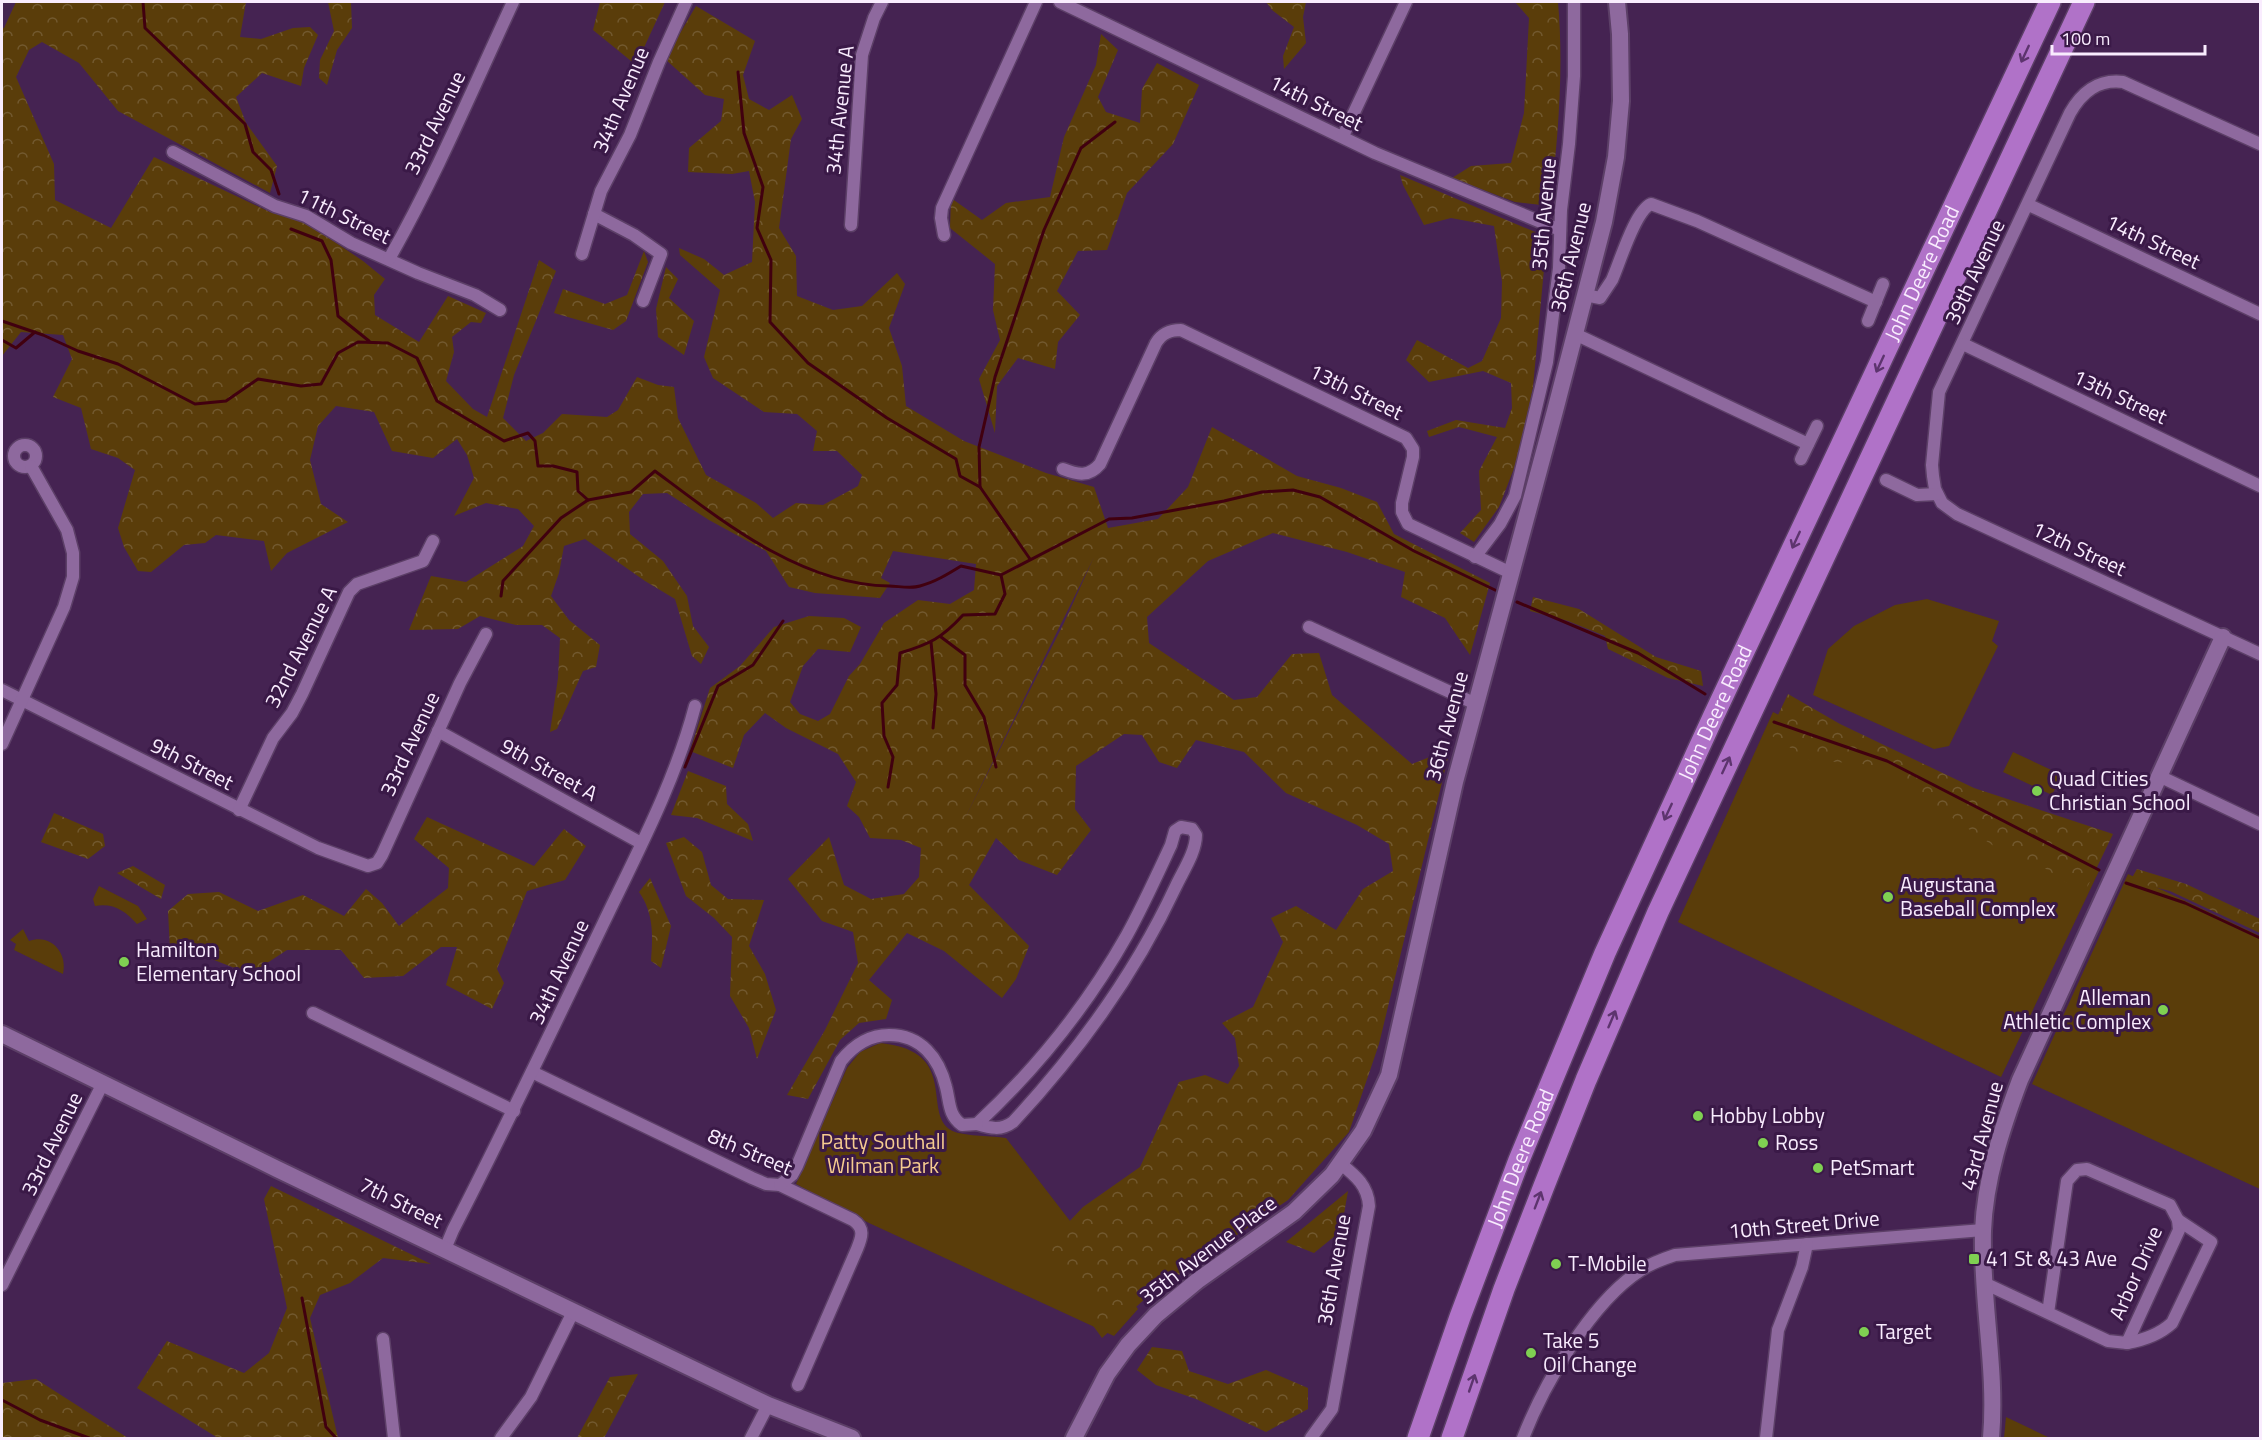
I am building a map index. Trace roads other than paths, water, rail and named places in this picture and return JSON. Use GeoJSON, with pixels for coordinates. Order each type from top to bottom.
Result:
{"type":"FeatureCollection","features":[{"type":"Feature","properties":{"kind":"highway","name":"John Deere Road"},"geometry":{"type":"LineString","coordinates":[[1418,1438],[1460,1317],[1519,1160],[1605,953],[1704,736],[2050,2]]}},
{"type":"Feature","properties":{"kind":"highway","name":"John Deere Road"},"geometry":{"type":"LineString","coordinates":[[1452,1438],[1504,1289],[1544,1186],[1586,1080],[1658,912],[2084,2]]}},
{"type":"Feature","properties":{"kind":"street","name":"33rd Avenue"},"geometry":{"type":"LineString","coordinates":[[388,259],[412,217],[458,124],[513,2]]}},
{"type":"Feature","properties":{"kind":"street","name":"34th Avenue"},"geometry":{"type":"LineString","coordinates":[[582,254],[601,192],[630,135],[686,2]]}},
{"type":"Feature","properties":{"kind":"street","name":"34th Avenue A"},"geometry":{"type":"LineString","coordinates":[[851,225],[862,55],[874,18],[882,2]]}},
{"type":"Feature","properties":{"kind":"street"},"geometry":{"type":"LineString","coordinates":[[944,235],[942,208],[1036,2]]}},
{"type":"Feature","properties":{"kind":"street","name":"14th Street"},"geometry":{"type":"LineString","coordinates":[[1060,2],[1420,173],[1560,230]]}},
{"type":"Feature","properties":{"kind":"street"},"geometry":{"type":"LineString","coordinates":[[1343,136],[1406,2]]}},
{"type":"Feature","properties":{"kind":"street","name":"35th Avenue"},"geometry":{"type":"LineString","coordinates":[[1475,557],[1509,509],[1520,482],[1547,362],[1559,268],[1560,230],[1569,144],[1574,76],[1574,2]]}},
{"type":"Feature","properties":{"kind":"street","name":"36th Avenue"},"geometry":{"type":"LineString","coordinates":[[1311,1438],[1332,1409],[1369,1206],[1367,1193],[1361,1182],[1341,1164],[1370,1118],[1389,1074],[1395,1053],[1441,840],[1604,222],[1619,133],[1622,76],[1617,2]]}},
{"type":"Feature","properties":{"kind":"street","name":"39th Avenue"},"geometry":{"type":"LineString","coordinates":[[1937,494],[1932,465],[1940,392],[2076,102],[2090,88],[2099,83],[2116,81],[2132,85],[2260,144]]}},
{"type":"Feature","properties":{"kind":"street","name":"11th Street"},"geometry":{"type":"LineString","coordinates":[[173,152],[275,206],[306,216],[351,243],[475,295],[500,310]]}},
{"type":"Feature","properties":{"kind":"street"},"geometry":{"type":"LineString","coordinates":[[1585,295],[1600,298],[1607,289],[1638,218],[1645,206],[1650,204],[1665,208],[1876,302]]}},
{"type":"Feature","properties":{"kind":"street","name":"14th Street"},"geometry":{"type":"LineString","coordinates":[[2029,205],[2260,314]]}},
{"type":"Feature","properties":{"kind":"street"},"geometry":{"type":"LineString","coordinates":[[594,214],[634,235],[661,254],[644,301]]}},
{"type":"Feature","properties":{"kind":"street"},"geometry":{"type":"LineString","coordinates":[[1868,321],[1883,284]]}},
{"type":"Feature","properties":{"kind":"street","name":"13th Street"},"geometry":{"type":"LineString","coordinates":[[1063,469],[1072,473],[1089,474],[1100,464],[1156,343],[1168,332],[1181,330],[1406,438],[1413,449],[1402,512],[1408,524],[1511,573]]}},
{"type":"Feature","properties":{"kind":"street"},"geometry":{"type":"LineString","coordinates":[[1575,334],[1808,444]]}},
{"type":"Feature","properties":{"kind":"street","name":"13th Street"},"geometry":{"type":"LineString","coordinates":[[1963,344],[2260,486]]}},
{"type":"Feature","properties":{"kind":"street"},"geometry":{"type":"LineString","coordinates":[[1801,459],[1817,426]]}},
{"type":"Feature","properties":{"kind":"street"},"geometry":{"type":"LineString","coordinates":[[2,744],[65,603],[74,566],[67,530],[31,466]]}},
{"type":"Feature","properties":{"kind":"street"},"geometry":{"type":"LineString","coordinates":[[1886,480],[1917,495],[1937,494]]}},
{"type":"Feature","properties":{"kind":"street","name":"12th Street"},"geometry":{"type":"LineString","coordinates":[[1937,494],[1948,508],[1970,521],[2260,654]]}},
{"type":"Feature","properties":{"kind":"street","name":"32nd Avenue A"},"geometry":{"type":"LineString","coordinates":[[239,810],[273,738],[292,713],[302,694],[349,592],[357,584],[423,561],[433,541]]}},
{"type":"Feature","properties":{"kind":"street"},"geometry":{"type":"LineString","coordinates":[[1309,627],[1476,704]]}},
{"type":"Feature","properties":{"kind":"street","name":"33rd Avenue"},"geometry":{"type":"LineString","coordinates":[[368,866],[377,863],[382,855],[438,731],[486,634]]}},
{"type":"Feature","properties":{"kind":"street","name":"43rd Avenue"},"geometry":{"type":"LineString","coordinates":[[1990,1438],[1990,1350],[1984,1283],[1983,1230],[1992,1168],[2005,1120],[2020,1080],[2223,637]]}},
{"type":"Feature","properties":{"kind":"street","name":"9th Street"},"geometry":{"type":"LineString","coordinates":[[2,690],[318,848],[368,866]]}},
{"type":"Feature","properties":{"kind":"street","name":"34th Avenue"},"geometry":{"type":"LineString","coordinates":[[445,1249],[514,1111],[641,843],[675,767],[695,706]]}},
{"type":"Feature","properties":{"kind":"street","name":"9th Street A"},"geometry":{"type":"LineString","coordinates":[[438,731],[641,843]]}},
{"type":"Feature","properties":{"kind":"street"},"geometry":{"type":"LineString","coordinates":[[2159,776],[2260,824]]}},
{"type":"Feature","properties":{"kind":"street"},"geometry":{"type":"LineString","coordinates":[[780,1185],[792,1175],[797,1166],[842,1061],[849,1052],[872,1037],[902,1036],[925,1047],[932,1054],[942,1074],[953,1116],[962,1125],[998,1129],[1013,1122],[1068,1059],[1105,1011],[1135,965],[1163,915],[1196,841],[1196,835],[1192,829],[1181,827],[1175,831],[1127,935],[1092,990],[1051,1046],[1009,1094],[977,1125]]}},
{"type":"Feature","properties":{"kind":"street"},"geometry":{"type":"LineString","coordinates":[[1092,990],[1100,988],[1107,995],[1105,1011]]}},
{"type":"Feature","properties":{"kind":"street"},"geometry":{"type":"LineString","coordinates":[[313,1013],[514,1111]]}},
{"type":"Feature","properties":{"kind":"street","name":"7th Street"},"geometry":{"type":"LineString","coordinates":[[2,1034],[573,1312],[775,1408],[852,1438]]}},
{"type":"Feature","properties":{"kind":"street","name":"8th Street"},"geometry":{"type":"LineString","coordinates":[[532,1072],[752,1178],[766,1184],[780,1185],[853,1220],[860,1226],[862,1231],[857,1249],[798,1385]]}},
{"type":"Feature","properties":{"kind":"street","name":"33rd Avenue"},"geometry":{"type":"LineString","coordinates":[[2,1285],[103,1083]]}},
{"type":"Feature","properties":{"kind":"street","name":"35th Avenue Place"},"geometry":{"type":"LineString","coordinates":[[1074,1438],[1107,1374],[1128,1345],[1156,1315],[1197,1281],[1294,1212],[1315,1194],[1341,1164]]}},
{"type":"Feature","properties":{"kind":"street","name":"Arbor Drive"},"geometry":{"type":"LineString","coordinates":[[1984,1283],[2048,1313],[2108,1341],[2127,1342],[2171,1252],[2179,1230],[2178,1220],[2170,1205],[2087,1169],[2077,1170],[2067,1181],[2048,1313]]}},
{"type":"Feature","properties":{"kind":"street"},"geometry":{"type":"LineString","coordinates":[[2127,1342],[2141,1340],[2162,1332],[2172,1323],[2211,1242],[2178,1220]]}},
{"type":"Feature","properties":{"kind":"street","name":"10th Street Drive"},"geometry":{"type":"LineString","coordinates":[[1523,1438],[1560,1363],[1600,1308],[1633,1275],[1656,1261],[1675,1255],[1983,1230]]}},
{"type":"Feature","properties":{"kind":"street"},"geometry":{"type":"LineString","coordinates":[[1766,1438],[1778,1330],[1802,1268],[1807,1244]]}},
{"type":"Feature","properties":{"kind":"street"},"geometry":{"type":"LineString","coordinates":[[501,1438],[531,1397],[573,1312]]}},
{"type":"Feature","properties":{"kind":"street"},"geometry":{"type":"LineString","coordinates":[[383,1339],[394,1438]]}},
{"type":"Feature","properties":{"kind":"street"},"geometry":{"type":"LineString","coordinates":[[751,1438],[775,1408]]}},
{"type":"Feature","properties":{"kind":"street","name":"7th Street"},"geometry":{"type":"LineString","coordinates":[[775,1408],[827,1438]]}},
{"type":"Feature","properties":{"kind":"waterway"},"geometry":{"type":"LineString","coordinates":[[143,2],[145,28],[245,124],[253,152],[271,170],[279,194]]}},
{"type":"Feature","properties":{"kind":"waterway"},"geometry":{"type":"LineString","coordinates":[[738,72],[744,133],[763,187],[757,228],[771,260],[770,322],[808,363],[887,418],[956,459],[960,476],[980,487]]}},
{"type":"Feature","properties":{"kind":"waterway"},"geometry":{"type":"LineString","coordinates":[[1030,559],[980,487],[979,447],[995,377],[1044,230],[1081,148],[1115,122]]}},
{"type":"Feature","properties":{"kind":"waterway"},"geometry":{"type":"LineString","coordinates":[[291,229],[322,241],[331,260],[338,316],[369,341]]}},
{"type":"Feature","properties":{"kind":"waterway"},"geometry":{"type":"LineString","coordinates":[[2,321],[118,364],[195,404],[226,401],[258,379],[301,386],[321,384],[338,353],[358,342],[388,343],[417,358],[437,401],[504,441],[528,433],[535,441],[538,466],[553,466],[577,472],[578,491],[588,500],[631,492],[655,471],[707,510],[764,547],[825,575],[856,583],[916,587],[936,580],[961,566],[1001,575],[1109,519],[1132,518],[1262,492],[1293,490],[1320,497],[1414,551],[1495,590]]}},
{"type":"Feature","properties":{"kind":"waterway"},"geometry":{"type":"LineString","coordinates":[[2,340],[16,348],[35,332]]}},
{"type":"Feature","properties":{"kind":"waterway"},"geometry":{"type":"LineString","coordinates":[[501,596],[503,581],[561,518],[588,500]]}},
{"type":"Feature","properties":{"kind":"waterway"},"geometry":{"type":"LineString","coordinates":[[888,787],[893,757],[884,736],[882,703],[897,685],[900,653],[935,639],[963,615],[995,614],[1005,594],[1001,575]]}},
{"type":"Feature","properties":{"kind":"waterway"},"geometry":{"type":"LineString","coordinates":[[1517,602],[1638,653],[1705,694]]}},
{"type":"Feature","properties":{"kind":"waterway"},"geometry":{"type":"LineString","coordinates":[[685,767],[718,686],[753,665],[783,621]]}},
{"type":"Feature","properties":{"kind":"waterway"},"geometry":{"type":"LineString","coordinates":[[941,637],[965,655],[965,685],[984,717],[996,767]]}},
{"type":"Feature","properties":{"kind":"waterway"},"geometry":{"type":"LineString","coordinates":[[931,642],[936,694],[933,728]]}},
{"type":"Feature","properties":{"kind":"waterway"},"geometry":{"type":"LineString","coordinates":[[1774,722],[1887,761],[2099,870]]}},
{"type":"Feature","properties":{"kind":"waterway"},"geometry":{"type":"LineString","coordinates":[[2126,883],[2185,903],[2260,938]]}},
{"type":"Feature","properties":{"kind":"waterway"},"geometry":{"type":"LineString","coordinates":[[302,1298],[326,1427],[336,1438]]}},
{"type":"Feature","properties":{"kind":"waterway"},"geometry":{"type":"LineString","coordinates":[[2,1400],[40,1420],[89,1438]]}},
{"type":"Feature","properties":{"kind":"place","name":"Quad Cities Christian School"},"geometry":{"type":"Point","coordinates":[2037,791]}},
{"type":"Feature","properties":{"kind":"place","name":"Augustana Baseball Complex"},"geometry":{"type":"Point","coordinates":[1888,897]}},
{"type":"Feature","properties":{"kind":"place","name":"Hamilton Elementary School"},"geometry":{"type":"Point","coordinates":[124,962]}},
{"type":"Feature","properties":{"kind":"place","name":"Alleman Athletic Complex"},"geometry":{"type":"Point","coordinates":[2163,1010]}},
{"type":"Feature","properties":{"kind":"place","name":"Hobby Lobby"},"geometry":{"type":"Point","coordinates":[1698,1116]}},
{"type":"Feature","properties":{"kind":"place","name":"Ross"},"geometry":{"type":"Point","coordinates":[1763,1143]}},
{"type":"Feature","properties":{"kind":"place","name":"PetSmart"},"geometry":{"type":"Point","coordinates":[1818,1168]}},
{"type":"Feature","properties":{"kind":"place","name":"41 St & 43 Ave"},"geometry":{"type":"Point","coordinates":[1974,1259]}},
{"type":"Feature","properties":{"kind":"place","name":"T-Mobile"},"geometry":{"type":"Point","coordinates":[1556,1264]}},
{"type":"Feature","properties":{"kind":"place","name":"Target"},"geometry":{"type":"Point","coordinates":[1864,1332]}},
{"type":"Feature","properties":{"kind":"place","name":"Take 5 Oil Change"},"geometry":{"type":"Point","coordinates":[1531,1353]}},
{"type":"Feature","properties":{"kind":"park label","name":"Patty Southall Wilman Park"},"geometry":{"type":"Point","coordinates":[883,1154]}}]}
